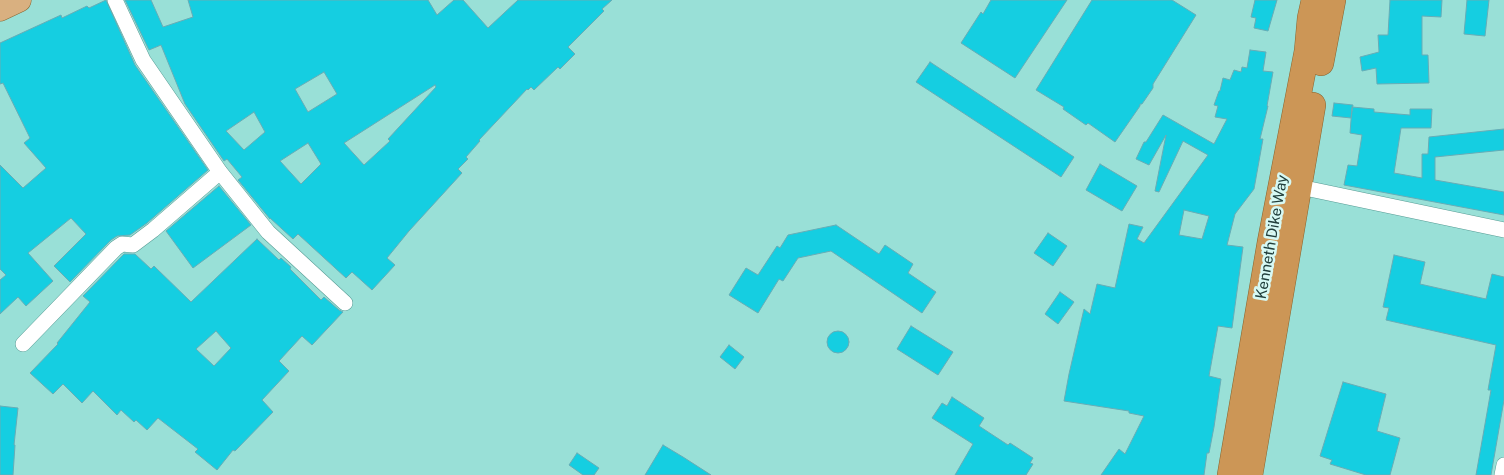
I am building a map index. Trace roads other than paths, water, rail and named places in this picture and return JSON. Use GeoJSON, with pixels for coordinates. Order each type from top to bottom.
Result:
{"type":"FeatureCollection","features":[{"type":"Feature","properties":{"kind":"highway","name":"Kenneth Dike Way"},"geometry":{"type":"LineString","coordinates":[[1230,475],[1270,242],[1307,51],[1310,18],[1314,0]]}},
{"type":"Feature","properties":{"kind":"highway","name":"Kenneth Dike Way"},"geometry":{"type":"LineString","coordinates":[[1250,475],[1326,31],[1333,0]]}},
{"type":"Feature","properties":{"kind":"main road"},"geometry":{"type":"LineString","coordinates":[[0,9],[19,0]]}},
{"type":"Feature","properties":{"kind":"street"},"geometry":{"type":"LineString","coordinates":[[115,0],[143,60],[220,172],[268,232],[345,303]]}},
{"type":"Feature","properties":{"kind":"street"},"geometry":{"type":"LineString","coordinates":[[23,344],[116,248],[122,244],[133,246],[220,172]]}},
{"type":"Feature","properties":{"kind":"street"},"geometry":{"type":"LineString","coordinates":[[1300,187],[1504,230]]}},
{"type":"Feature","properties":{"kind":"street"},"geometry":{"type":"LineString","coordinates":[[1502,475],[1504,466]]}}]}
